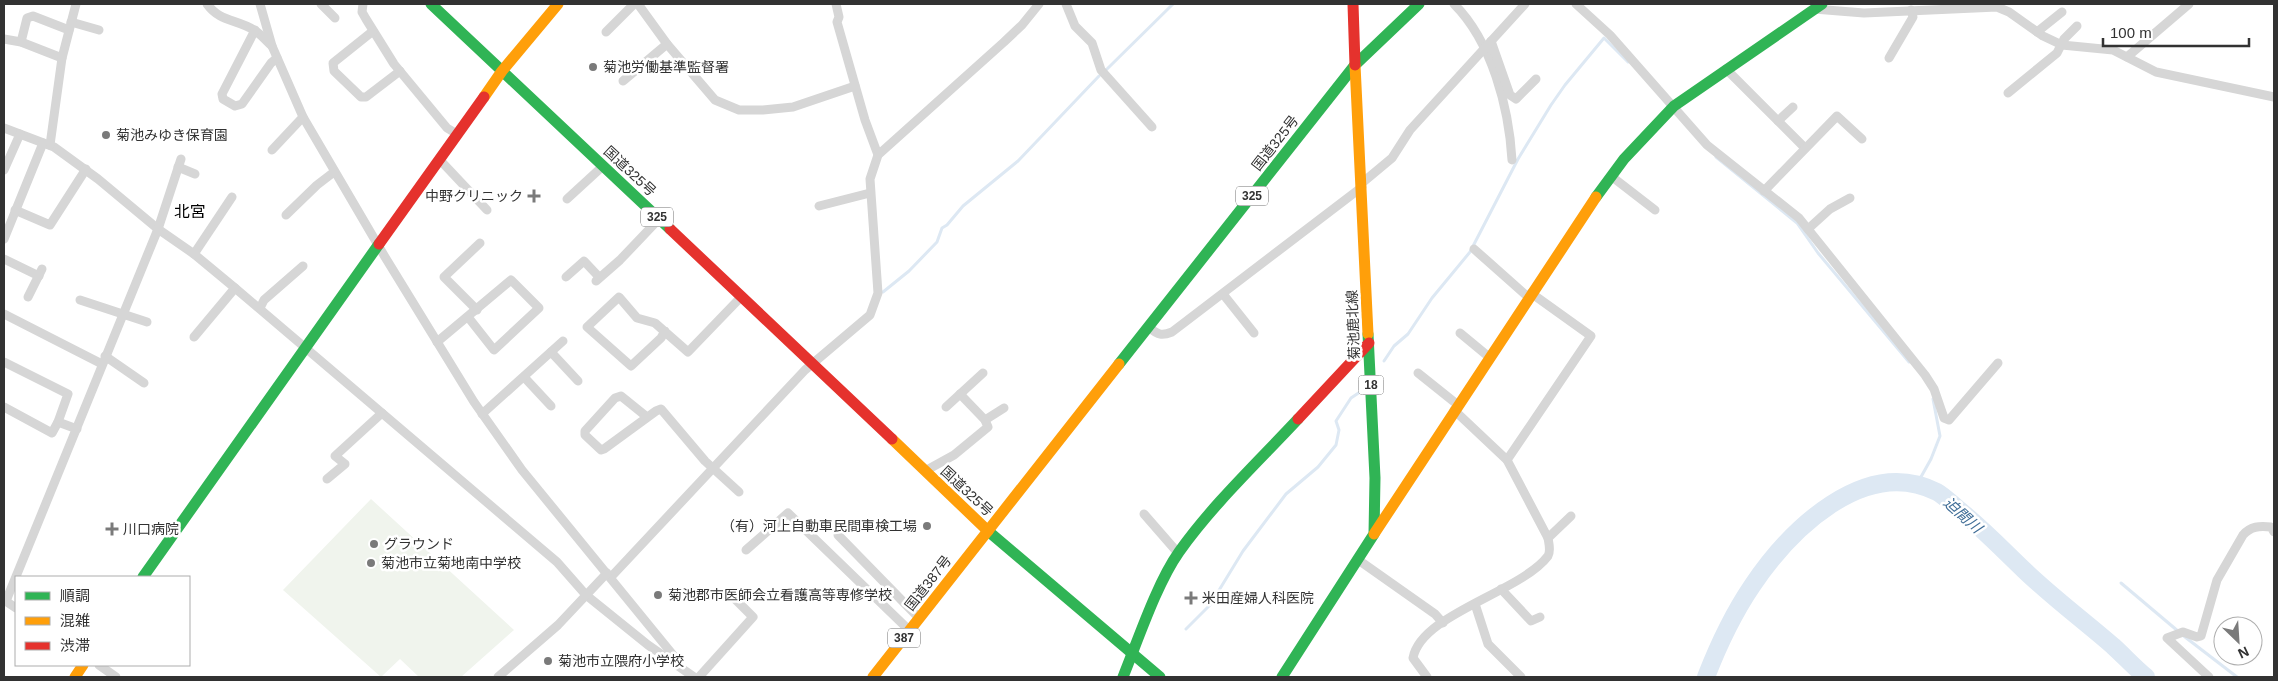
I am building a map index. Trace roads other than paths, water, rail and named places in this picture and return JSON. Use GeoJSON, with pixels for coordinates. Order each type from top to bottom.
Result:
{"type":"FeatureCollection","features":[{"type":"Feature","properties":{"kind":"main road","name":"国道325号"},"geometry":{"type":"LineString","coordinates":[[431,4],[742,296],[942,489],[988,530],[1150,328],[1356,65],[1419,4]]}},
{"type":"Feature","properties":{"kind":"main road"},"geometry":{"type":"LineString","coordinates":[[144,576],[502,70],[558,4]]}},
{"type":"Feature","properties":{"kind":"main road"},"geometry":{"type":"LineString","coordinates":[[1353,4],[1356,65]]}},
{"type":"Feature","properties":{"kind":"main road"},"geometry":{"type":"LineString","coordinates":[[1282,677],[1529,295],[1611,176],[1641,140],[1674,106],[1818,7]]}},
{"type":"Feature","properties":{"kind":"main road","name":"菊池鹿北線"},"geometry":{"type":"LineString","coordinates":[[1356,65],[1375,478],[1374,534]]}},
{"type":"Feature","properties":{"kind":"main road"},"geometry":{"type":"LineString","coordinates":[[1123,677],[1160,589],[1178,553],[1215,509],[1369,343]]}},
{"type":"Feature","properties":{"kind":"main road"},"geometry":{"type":"LineString","coordinates":[[988,530],[1160,677]]}},
{"type":"Feature","properties":{"kind":"main road","name":"国道387号"},"geometry":{"type":"LineString","coordinates":[[873,677],[988,530]]}},
{"type":"Feature","properties":{"kind":"main road"},"geometry":{"type":"LineString","coordinates":[[74,677],[82,666]]}},
{"type":"Feature","properties":{"kind":"street"},"geometry":{"type":"LineString","coordinates":[[4,239],[15,210],[47,144],[62,58],[76,4]]}},
{"type":"Feature","properties":{"kind":"street"},"geometry":{"type":"LineString","coordinates":[[207,4],[221,18],[255,30],[272,46]]}},
{"type":"Feature","properties":{"kind":"street"},"geometry":{"type":"LineString","coordinates":[[321,4],[335,18]]}},
{"type":"Feature","properties":{"kind":"street"},"geometry":{"type":"LineString","coordinates":[[363,4],[362,12],[400,71],[447,128],[457,134]]}},
{"type":"Feature","properties":{"kind":"street"},"geometry":{"type":"LineString","coordinates":[[606,32],[634,4]]}},
{"type":"Feature","properties":{"kind":"street"},"geometry":{"type":"LineString","coordinates":[[638,4],[667,44],[715,100],[739,110],[793,107],[855,86]]}},
{"type":"Feature","properties":{"kind":"street"},"geometry":{"type":"LineString","coordinates":[[836,4],[839,17],[837,22],[855,86],[878,155]]}},
{"type":"Feature","properties":{"kind":"street"},"geometry":{"type":"LineString","coordinates":[[498,677],[558,625],[586,594],[609,575],[812,363],[870,315],[878,292],[870,180],[878,155],[1010,36],[1039,4]]}},
{"type":"Feature","properties":{"kind":"street"},"geometry":{"type":"LineString","coordinates":[[1066,4],[1075,26],[1092,43],[1101,70],[1152,127]]}},
{"type":"Feature","properties":{"kind":"street"},"geometry":{"type":"LineString","coordinates":[[1454,4],[1464,14],[1484,48],[1495,73],[1504,101],[1510,130],[1512,160]]}},
{"type":"Feature","properties":{"kind":"street"},"geometry":{"type":"LineString","coordinates":[[1150,328],[1157,334],[1164,335],[1172,332],[1362,185],[1392,158],[1410,130],[1446,93],[1525,4]]}},
{"type":"Feature","properties":{"kind":"street"},"geometry":{"type":"LineString","coordinates":[[1576,4],[1610,35],[1707,145],[1799,218],[1926,375],[1934,389],[1944,418],[1949,420],[1998,363]]}},
{"type":"Feature","properties":{"kind":"street"},"geometry":{"type":"LineString","coordinates":[[2127,57],[2189,4]]}},
{"type":"Feature","properties":{"kind":"street"},"geometry":{"type":"LineString","coordinates":[[263,5],[272,46],[303,117],[334,172],[482,414],[522,470],[609,575],[686,673]]}},
{"type":"Feature","properties":{"kind":"street"},"geometry":{"type":"LineString","coordinates":[[1818,7],[1856,13],[1999,6],[2037,32],[2062,45],[2113,50],[2156,72],[2274,97]]}},
{"type":"Feature","properties":{"kind":"street"},"geometry":{"type":"LineString","coordinates":[[1889,58],[1913,17],[1911,10]]}},
{"type":"Feature","properties":{"kind":"street"},"geometry":{"type":"LineString","coordinates":[[2037,32],[2062,12]]}},
{"type":"Feature","properties":{"kind":"street"},"geometry":{"type":"LineString","coordinates":[[21,42],[27,18],[33,16],[70,26],[99,30]]}},
{"type":"Feature","properties":{"kind":"street"},"geometry":{"type":"LineString","coordinates":[[2008,93],[2057,53],[2064,39],[2077,26]]}},
{"type":"Feature","properties":{"kind":"street"},"geometry":{"type":"LineString","coordinates":[[255,30],[222,94],[223,99],[235,106],[242,104],[271,62],[277,58]]}},
{"type":"Feature","properties":{"kind":"street"},"geometry":{"type":"LineString","coordinates":[[373,31],[333,63],[334,71],[361,98],[366,97],[400,71]]}},
{"type":"Feature","properties":{"kind":"street"},"geometry":{"type":"LineString","coordinates":[[4,39],[21,42],[62,58]]}},
{"type":"Feature","properties":{"kind":"street"},"geometry":{"type":"LineString","coordinates":[[1491,41],[1510,96],[1516,99],[1536,80]]}},
{"type":"Feature","properties":{"kind":"street"},"geometry":{"type":"LineString","coordinates":[[623,81],[667,44]]}},
{"type":"Feature","properties":{"kind":"street"},"geometry":{"type":"LineString","coordinates":[[1726,69],[1804,146]]}},
{"type":"Feature","properties":{"kind":"street"},"geometry":{"type":"LineString","coordinates":[[1778,121],[1793,107]]}},
{"type":"Feature","properties":{"kind":"street"},"geometry":{"type":"LineString","coordinates":[[1764,190],[1804,146],[1837,116],[1862,139]]}},
{"type":"Feature","properties":{"kind":"street"},"geometry":{"type":"LineString","coordinates":[[272,150],[303,117]]}},
{"type":"Feature","properties":{"kind":"street"},"geometry":{"type":"LineString","coordinates":[[4,128],[47,144],[86,169],[158,229],[194,254],[260,308],[557,562],[586,594],[648,645],[686,673]]}},
{"type":"Feature","properties":{"kind":"street"},"geometry":{"type":"LineString","coordinates":[[4,170],[20,134]]}},
{"type":"Feature","properties":{"kind":"street"},"geometry":{"type":"LineString","coordinates":[[439,159],[487,210]]}},
{"type":"Feature","properties":{"kind":"street"},"geometry":{"type":"LineString","coordinates":[[15,576],[158,229],[180,163],[195,174]]}},
{"type":"Feature","properties":{"kind":"street"},"geometry":{"type":"LineString","coordinates":[[567,199],[603,166]]}},
{"type":"Feature","properties":{"kind":"street"},"geometry":{"type":"LineString","coordinates":[[15,210],[50,225],[86,169]]}},
{"type":"Feature","properties":{"kind":"street"},"geometry":{"type":"LineString","coordinates":[[286,215],[317,185],[334,172]]}},
{"type":"Feature","properties":{"kind":"street"},"geometry":{"type":"LineString","coordinates":[[1611,176],[1654,210]]}},
{"type":"Feature","properties":{"kind":"street"},"geometry":{"type":"LineString","coordinates":[[819,206],[870,194]]}},
{"type":"Feature","properties":{"kind":"street"},"geometry":{"type":"LineString","coordinates":[[194,254],[232,197]]}},
{"type":"Feature","properties":{"kind":"street"},"geometry":{"type":"LineString","coordinates":[[1808,229],[1830,209],[1850,198]]}},
{"type":"Feature","properties":{"kind":"street"},"geometry":{"type":"LineString","coordinates":[[566,277],[584,261],[597,279],[620,260],[659,219]]}},
{"type":"Feature","properties":{"kind":"street"},"geometry":{"type":"LineString","coordinates":[[477,310],[444,277],[480,243]]}},
{"type":"Feature","properties":{"kind":"street"},"geometry":{"type":"LineString","coordinates":[[1474,249],[1529,295],[1591,336],[1507,460]]}},
{"type":"Feature","properties":{"kind":"street"},"geometry":{"type":"LineString","coordinates":[[4,259],[40,273],[28,297]]}},
{"type":"Feature","properties":{"kind":"street"},"geometry":{"type":"LineString","coordinates":[[260,308],[264,300],[303,266]]}},
{"type":"Feature","properties":{"kind":"street"},"geometry":{"type":"LineString","coordinates":[[437,342],[445,333],[477,310],[511,280],[540,308],[494,350],[468,317]]}},
{"type":"Feature","properties":{"kind":"street"},"geometry":{"type":"LineString","coordinates":[[194,337],[235,288]]}},
{"type":"Feature","properties":{"kind":"street"},"geometry":{"type":"LineString","coordinates":[[1223,294],[1254,333]]}},
{"type":"Feature","properties":{"kind":"street"},"geometry":{"type":"LineString","coordinates":[[664,331],[661,338],[631,366],[587,327],[619,298],[637,318],[655,323],[688,352],[742,296]]}},
{"type":"Feature","properties":{"kind":"street"},"geometry":{"type":"LineString","coordinates":[[80,300],[123,312],[147,322]]}},
{"type":"Feature","properties":{"kind":"street"},"geometry":{"type":"LineString","coordinates":[[4,314],[103,360],[144,383]]}},
{"type":"Feature","properties":{"kind":"street"},"geometry":{"type":"LineString","coordinates":[[1460,333],[1489,357]]}},
{"type":"Feature","properties":{"kind":"street"},"geometry":{"type":"LineString","coordinates":[[482,414],[562,341]]}},
{"type":"Feature","properties":{"kind":"street"},"geometry":{"type":"LineString","coordinates":[[551,352],[578,381]]}},
{"type":"Feature","properties":{"kind":"street"},"geometry":{"type":"LineString","coordinates":[[4,362],[68,394],[52,433],[4,407]]}},
{"type":"Feature","properties":{"kind":"street"},"geometry":{"type":"LineString","coordinates":[[946,407],[983,372]]}},
{"type":"Feature","properties":{"kind":"street"},"geometry":{"type":"LineString","coordinates":[[1418,373],[1456,408],[1507,460],[1548,538],[1550,548],[1548,556],[1519,579],[1443,623],[1420,642],[1413,658],[1427,677]]}},
{"type":"Feature","properties":{"kind":"street"},"geometry":{"type":"LineString","coordinates":[[524,377],[550,406]]}},
{"type":"Feature","properties":{"kind":"street"},"geometry":{"type":"LineString","coordinates":[[925,471],[948,459],[988,427],[985,420],[960,394]]}},
{"type":"Feature","properties":{"kind":"street"},"geometry":{"type":"LineString","coordinates":[[647,417],[621,396],[615,398],[585,431],[586,435],[601,450],[661,409],[712,467],[738,492]]}},
{"type":"Feature","properties":{"kind":"street"},"geometry":{"type":"LineString","coordinates":[[985,420],[1004,408]]}},
{"type":"Feature","properties":{"kind":"street"},"geometry":{"type":"LineString","coordinates":[[327,479],[345,464],[335,456],[382,413]]}},
{"type":"Feature","properties":{"kind":"street"},"geometry":{"type":"LineString","coordinates":[[58,422],[77,429]]}},
{"type":"Feature","properties":{"kind":"street"},"geometry":{"type":"LineString","coordinates":[[746,550],[788,513],[910,631]]}},
{"type":"Feature","properties":{"kind":"street"},"geometry":{"type":"LineString","coordinates":[[1144,514],[1178,553]]}},
{"type":"Feature","properties":{"kind":"street"},"geometry":{"type":"LineString","coordinates":[[1548,538],[1571,516]]}},
{"type":"Feature","properties":{"kind":"street"},"geometry":{"type":"LineString","coordinates":[[2209,677],[2167,638],[2183,632],[2197,637],[2201,636],[2217,580],[2243,535],[2252,528],[2273,527]]}},
{"type":"Feature","properties":{"kind":"street"},"geometry":{"type":"LineString","coordinates":[[838,535],[919,618]]}},
{"type":"Feature","properties":{"kind":"street"},"geometry":{"type":"LineString","coordinates":[[1358,559],[1435,614],[1443,623]]}},
{"type":"Feature","properties":{"kind":"street"},"geometry":{"type":"LineString","coordinates":[[5,600],[15,576]]}},
{"type":"Feature","properties":{"kind":"street"},"geometry":{"type":"LineString","coordinates":[[1501,589],[1531,621],[1540,617]]}},
{"type":"Feature","properties":{"kind":"street"},"geometry":{"type":"LineString","coordinates":[[699,677],[753,617],[735,599]]}},
{"type":"Feature","properties":{"kind":"street"},"geometry":{"type":"LineString","coordinates":[[1475,604],[1488,644],[1521,677]]}},
{"type":"Feature","properties":{"kind":"street"},"geometry":{"type":"LineString","coordinates":[[100,666],[116,677]]}},
{"type":"Feature","properties":{"kind":"waterway"},"geometry":{"type":"LineString","coordinates":[[1106,70],[1173,4]]}},
{"type":"Feature","properties":{"kind":"waterway"},"geometry":{"type":"LineString","coordinates":[[1384,361],[1394,346],[1408,334],[1432,298],[1470,252],[1518,159],[1565,85],[1604,38],[1628,62]]}},
{"type":"Feature","properties":{"kind":"waterway"},"geometry":{"type":"LineString","coordinates":[[883,292],[909,271],[937,242],[942,228],[947,225],[963,206],[1018,161],[1099,76]]}},
{"type":"Feature","properties":{"kind":"waterway"},"geometry":{"type":"LineString","coordinates":[[1716,157],[1797,223],[1818,253],[1909,362]]}},
{"type":"Feature","properties":{"kind":"waterway"},"geometry":{"type":"LineString","coordinates":[[1186,629],[1210,605],[1243,551],[1286,494],[1318,467],[1336,445],[1339,430],[1336,421],[1351,398],[1363,390]]}},
{"type":"Feature","properties":{"kind":"waterway"},"geometry":{"type":"LineString","coordinates":[[1917,484],[1931,459],[1940,436],[1933,399]]}},
{"type":"Feature","properties":{"kind":"waterway","name":"迫間川"},"geometry":{"type":"LineString","coordinates":[[1706,677],[1726,630],[1738,608],[1752,586],[1786,543],[1831,504],[1856,491],[1882,483],[1910,483],[1937,492],[1983,530],[2035,580],[2113,646],[2146,677]]}},
{"type":"Feature","properties":{"kind":"waterway"},"geometry":{"type":"LineString","coordinates":[[2121,583],[2185,637],[2237,677]]}},
{"type":"Feature","properties":{"kind":"place","name":"菊池労働基準監督署"},"geometry":{"type":"Point","coordinates":[593,67]}},
{"type":"Feature","properties":{"kind":"place","name":"菊池みゆき保育園"},"geometry":{"type":"Point","coordinates":[106,135]}},
{"type":"Feature","properties":{"kind":"place","name":"中野クリニック"},"geometry":{"type":"Point","coordinates":[534,196]}},
{"type":"Feature","properties":{"kind":"place","name":"（有）河上自動車民間車検工場"},"geometry":{"type":"Point","coordinates":[927,526]}},
{"type":"Feature","properties":{"kind":"place","name":"川口病院"},"geometry":{"type":"Point","coordinates":[112,529]}},
{"type":"Feature","properties":{"kind":"place","name":"グラウンド"},"geometry":{"type":"Point","coordinates":[374,544]}},
{"type":"Feature","properties":{"kind":"place","name":"菊池市立菊地南中学校"},"geometry":{"type":"Point","coordinates":[371,563]}},
{"type":"Feature","properties":{"kind":"place","name":"菊池郡市医師会立看護高等専修学校"},"geometry":{"type":"Point","coordinates":[658,595]}},
{"type":"Feature","properties":{"kind":"place","name":"米田産婦人科医院"},"geometry":{"type":"Point","coordinates":[1191,598]}},
{"type":"Feature","properties":{"kind":"place","name":"菊池市立隈府小学校"},"geometry":{"type":"Point","coordinates":[548,661]}},
{"type":"Feature","properties":{"kind":"district","name":"北宮"},"geometry":{"type":"Point","coordinates":[190,211]}}]}
